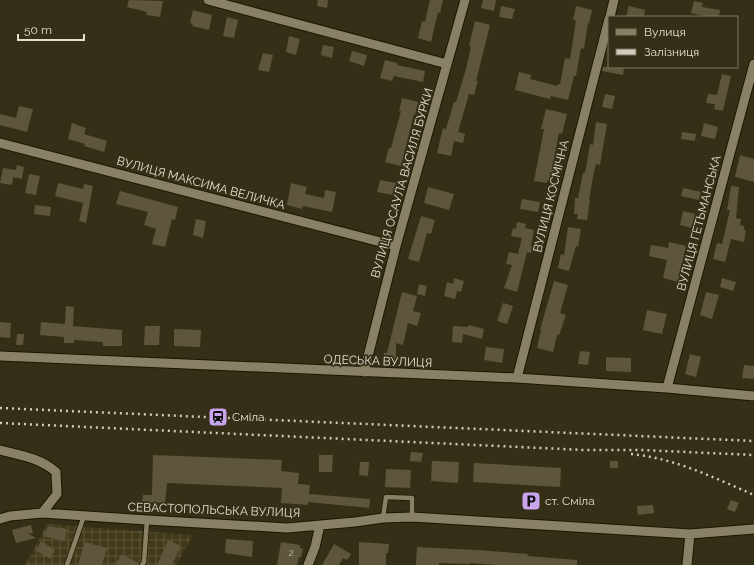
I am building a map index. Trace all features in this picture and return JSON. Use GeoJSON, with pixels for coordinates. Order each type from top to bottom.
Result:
{"type":"FeatureCollection","features":[{"type":"Feature","properties":{"kind":"street"},"geometry":{"type":"LineString","coordinates":[[208,0],[447,64]]}},
{"type":"Feature","properties":{"kind":"street","name":"ВУЛИЦЯ ОСАУЛА ВАСИЛЯ БУРКИ"},"geometry":{"type":"LineString","coordinates":[[364,372],[396,246],[465,0]]}},
{"type":"Feature","properties":{"kind":"street","name":"ВУЛИЦЯ КОСМІЧНА"},"geometry":{"type":"LineString","coordinates":[[610,16],[614,0]]}},
{"type":"Feature","properties":{"kind":"street","name":"ВУЛИЦЯ КОСМІЧНА"},"geometry":{"type":"LineString","coordinates":[[517,378],[608,22]]}},
{"type":"Feature","properties":{"kind":"street","name":"ВУЛИЦЯ ГЕТЬМАНСЬКА"},"geometry":{"type":"LineString","coordinates":[[667,388],[754,64]]}},
{"type":"Feature","properties":{"kind":"street","name":"ВУЛИЦЯ МАКСИМА ВЕЛИЧКА"},"geometry":{"type":"LineString","coordinates":[[0,143],[396,246]]}},
{"type":"Feature","properties":{"kind":"street","name":"ОДЕСЬКА ВУЛИЦЯ"},"geometry":{"type":"LineString","coordinates":[[0,356],[517,378],[667,388],[754,396]]}},
{"type":"Feature","properties":{"kind":"street"},"geometry":{"type":"LineString","coordinates":[[0,450],[32,458],[48,465],[56,472],[57,494],[42,513]]}},
{"type":"Feature","properties":{"kind":"street","name":"СЕВАСТОПОЛЬСЬКА ВУЛИЦЯ"},"geometry":{"type":"LineString","coordinates":[[0,519],[10,516],[42,513],[287,528],[383,518],[412,517],[690,534],[754,528]]}},
{"type":"Feature","properties":{"kind":"street"},"geometry":{"type":"LineString","coordinates":[[308,565],[315,547],[320,525]]}},
{"type":"Feature","properties":{"kind":"street"},"geometry":{"type":"LineString","coordinates":[[686,565],[690,534]]}},
{"type":"Feature","properties":{"kind":"lane"},"geometry":{"type":"LineString","coordinates":[[383,518],[386,497],[412,498],[412,517]]}},
{"type":"Feature","properties":{"kind":"lane"},"geometry":{"type":"LineString","coordinates":[[67,565],[84,516]]}},
{"type":"Feature","properties":{"kind":"lane"},"geometry":{"type":"LineString","coordinates":[[142,565],[144,562],[147,520]]}},
{"type":"Feature","properties":{"kind":"shaded area"},"geometry":{"type":"Polygon","coordinates":[[[47,524],[193,535],[176,565],[25,565],[47,524]]]}},
{"type":"Feature","properties":{"kind":"building"},"geometry":{"type":"Polygon","coordinates":[[[129,0],[163,1],[160,17],[146,15],[147,12],[127,7],[129,0]]]}},
{"type":"Feature","properties":{"kind":"building"},"geometry":{"type":"Polygon","coordinates":[[[318,0],[328,0],[327,8],[317,6],[318,0]]]}},
{"type":"Feature","properties":{"kind":"building"},"geometry":{"type":"Polygon","coordinates":[[[430,0],[443,0],[440,13],[438,12],[431,42],[418,38],[422,21],[425,22],[430,0]]]}},
{"type":"Feature","properties":{"kind":"building"},"geometry":{"type":"Polygon","coordinates":[[[483,0],[496,0],[494,11],[481,8],[483,0]]]}},
{"type":"Feature","properties":{"kind":"building"},"geometry":{"type":"Polygon","coordinates":[[[694,1],[703,3],[702,7],[720,10],[719,16],[705,16],[691,13],[694,1]]]}},
{"type":"Feature","properties":{"kind":"building"},"geometry":{"type":"Polygon","coordinates":[[[501,6],[515,9],[512,19],[499,17],[501,6]]]}},
{"type":"Feature","properties":{"kind":"building"},"geometry":{"type":"Polygon","coordinates":[[[576,6],[592,10],[588,23],[584,49],[581,48],[576,76],[574,76],[568,100],[551,96],[550,99],[515,90],[519,72],[531,75],[530,79],[557,86],[560,84],[565,58],[570,59],[576,20],[573,20],[576,6]]]}},
{"type":"Feature","properties":{"kind":"building"},"geometry":{"type":"Polygon","coordinates":[[[629,6],[645,10],[644,16],[626,16],[629,6]]]}},
{"type":"Feature","properties":{"kind":"building"},"geometry":{"type":"Polygon","coordinates":[[[193,10],[212,15],[209,30],[192,26],[193,24],[190,23],[193,10]]]}},
{"type":"Feature","properties":{"kind":"building"},"geometry":{"type":"Polygon","coordinates":[[[227,17],[238,20],[234,38],[223,36],[227,17]]]}},
{"type":"Feature","properties":{"kind":"building"},"geometry":{"type":"Polygon","coordinates":[[[475,21],[490,25],[474,95],[469,94],[458,132],[465,134],[463,143],[454,141],[451,156],[437,153],[443,128],[446,129],[466,69],[471,46],[469,46],[475,21]]]}},
{"type":"Feature","properties":{"kind":"building"},"geometry":{"type":"Polygon","coordinates":[[[289,36],[300,39],[296,55],[286,52],[289,36]]]}},
{"type":"Feature","properties":{"kind":"building"},"geometry":{"type":"Polygon","coordinates":[[[323,45],[334,47],[332,58],[321,55],[323,45]]]}},
{"type":"Feature","properties":{"kind":"building"},"geometry":{"type":"Polygon","coordinates":[[[352,51],[367,55],[364,66],[349,61],[352,51]]]}},
{"type":"Feature","properties":{"kind":"building"},"geometry":{"type":"Polygon","coordinates":[[[263,53],[273,55],[269,72],[258,70],[263,53]]]}},
{"type":"Feature","properties":{"kind":"building"},"geometry":{"type":"Polygon","coordinates":[[[385,60],[397,63],[397,65],[425,71],[423,82],[394,76],[392,81],[380,78],[385,60]]]}},
{"type":"Feature","properties":{"kind":"building"},"geometry":{"type":"Polygon","coordinates":[[[603,67],[624,68],[623,75],[602,71],[603,67]]]}},
{"type":"Feature","properties":{"kind":"building"},"geometry":{"type":"Polygon","coordinates":[[[722,74],[731,76],[723,111],[714,109],[715,104],[706,103],[708,94],[717,95],[722,74]]]}},
{"type":"Feature","properties":{"kind":"building"},"geometry":{"type":"Polygon","coordinates":[[[605,94],[615,96],[612,109],[602,107],[605,94]]]}},
{"type":"Feature","properties":{"kind":"building"},"geometry":{"type":"Polygon","coordinates":[[[402,98],[418,102],[401,166],[385,162],[389,148],[391,148],[401,111],[399,111],[402,98]]]}},
{"type":"Feature","properties":{"kind":"building"},"geometry":{"type":"Polygon","coordinates":[[[19,106],[33,109],[27,132],[0,125],[0,114],[16,118],[19,106]]]}},
{"type":"Feature","properties":{"kind":"building"},"geometry":{"type":"Polygon","coordinates":[[[546,109],[567,114],[562,134],[559,133],[553,165],[556,165],[555,173],[551,172],[550,181],[547,181],[547,183],[534,181],[544,129],[541,129],[546,109]]]}},
{"type":"Feature","properties":{"kind":"building"},"geometry":{"type":"Polygon","coordinates":[[[596,122],[607,124],[600,165],[596,164],[587,220],[577,219],[578,214],[574,214],[575,198],[578,198],[583,173],[585,173],[590,144],[593,145],[596,122]]]}},
{"type":"Feature","properties":{"kind":"building"},"geometry":{"type":"Polygon","coordinates":[[[72,123],[86,128],[84,134],[107,141],[104,152],[68,139],[72,123]]]}},
{"type":"Feature","properties":{"kind":"building"},"geometry":{"type":"Polygon","coordinates":[[[704,123],[718,127],[715,139],[701,136],[704,123]]]}},
{"type":"Feature","properties":{"kind":"building"},"geometry":{"type":"Polygon","coordinates":[[[682,132],[696,134],[695,141],[681,139],[682,132]]]}},
{"type":"Feature","properties":{"kind":"building"},"geometry":{"type":"Polygon","coordinates":[[[740,155],[754,159],[754,182],[735,177],[740,155]]]}},
{"type":"Feature","properties":{"kind":"building"},"geometry":{"type":"Polygon","coordinates":[[[17,165],[24,167],[22,179],[13,177],[12,185],[0,183],[3,168],[16,170],[17,165]]]}},
{"type":"Feature","properties":{"kind":"building"},"geometry":{"type":"Polygon","coordinates":[[[29,174],[40,176],[36,195],[25,193],[29,174]]]}},
{"type":"Feature","properties":{"kind":"building"},"geometry":{"type":"Polygon","coordinates":[[[380,180],[396,183],[393,195],[377,192],[380,180]]]}},
{"type":"Feature","properties":{"kind":"building"},"geometry":{"type":"Polygon","coordinates":[[[58,183],[83,189],[84,184],[93,186],[86,223],[79,221],[83,203],[55,196],[58,183]]]}},
{"type":"Feature","properties":{"kind":"building"},"geometry":{"type":"Polygon","coordinates":[[[291,183],[307,187],[305,194],[324,198],[325,190],[336,192],[332,212],[303,206],[302,209],[287,205],[291,183]]]}},
{"type":"Feature","properties":{"kind":"building"},"geometry":{"type":"Polygon","coordinates":[[[731,186],[739,187],[736,218],[741,219],[740,225],[744,226],[744,230],[746,230],[744,242],[731,239],[725,262],[713,259],[717,243],[722,244],[730,210],[727,210],[731,186]]]}},
{"type":"Feature","properties":{"kind":"building"},"geometry":{"type":"Polygon","coordinates":[[[428,187],[454,194],[449,210],[424,203],[428,187]]]}},
{"type":"Feature","properties":{"kind":"building"},"geometry":{"type":"Polygon","coordinates":[[[683,188],[701,192],[699,200],[681,196],[683,188]]]}},
{"type":"Feature","properties":{"kind":"building"},"geometry":{"type":"Polygon","coordinates":[[[120,191],[178,207],[175,220],[172,219],[165,247],[152,244],[156,229],[144,225],[148,212],[116,204],[120,191]]]}},
{"type":"Feature","properties":{"kind":"building"},"geometry":{"type":"Polygon","coordinates":[[[522,199],[540,202],[538,212],[520,209],[522,199]]]}},
{"type":"Feature","properties":{"kind":"building"},"geometry":{"type":"Polygon","coordinates":[[[35,205],[51,207],[50,216],[34,214],[35,205]]]}},
{"type":"Feature","properties":{"kind":"building"},"geometry":{"type":"Polygon","coordinates":[[[683,211],[695,214],[692,228],[680,225],[683,211]]]}},
{"type":"Feature","properties":{"kind":"building"},"geometry":{"type":"Polygon","coordinates":[[[421,216],[435,220],[431,234],[427,233],[419,262],[408,259],[421,216]]]}},
{"type":"Feature","properties":{"kind":"building"},"geometry":{"type":"Polygon","coordinates":[[[196,219],[206,221],[203,238],[193,235],[196,219]]]}},
{"type":"Feature","properties":{"kind":"building"},"geometry":{"type":"Polygon","coordinates":[[[517,222],[526,224],[525,228],[534,230],[531,246],[533,247],[531,253],[527,252],[517,292],[504,288],[512,265],[506,264],[509,252],[518,254],[522,238],[511,236],[513,228],[516,229],[517,222]]]}},
{"type":"Feature","properties":{"kind":"building"},"geometry":{"type":"Polygon","coordinates":[[[568,227],[581,229],[578,247],[576,246],[569,271],[558,268],[561,254],[564,255],[568,227]]]}},
{"type":"Feature","properties":{"kind":"building"},"geometry":{"type":"Polygon","coordinates":[[[669,242],[686,246],[678,282],[663,278],[667,260],[649,256],[651,245],[668,248],[669,242]]]}},
{"type":"Feature","properties":{"kind":"building"},"geometry":{"type":"Polygon","coordinates":[[[454,278],[464,281],[461,292],[457,291],[455,299],[444,296],[447,282],[453,284],[454,278]]]}},
{"type":"Feature","properties":{"kind":"building"},"geometry":{"type":"Polygon","coordinates":[[[722,278],[736,282],[733,291],[720,287],[722,278]]]}},
{"type":"Feature","properties":{"kind":"building"},"geometry":{"type":"Polygon","coordinates":[[[554,281],[568,285],[560,313],[566,315],[559,335],[557,335],[553,352],[537,348],[540,330],[554,281]]]}},
{"type":"Feature","properties":{"kind":"building"},"geometry":{"type":"Polygon","coordinates":[[[419,284],[427,286],[425,296],[417,294],[419,284]]]}},
{"type":"Feature","properties":{"kind":"building"},"geometry":{"type":"Polygon","coordinates":[[[402,292],[417,296],[413,311],[421,313],[417,326],[408,323],[403,345],[396,343],[396,361],[384,361],[384,353],[387,353],[402,292]]]}},
{"type":"Feature","properties":{"kind":"building"},"geometry":{"type":"Polygon","coordinates":[[[706,292],[719,295],[712,319],[700,315],[706,292]]]}},
{"type":"Feature","properties":{"kind":"building"},"geometry":{"type":"Polygon","coordinates":[[[503,303],[513,306],[507,324],[497,321],[503,303]]]}},
{"type":"Feature","properties":{"kind":"building"},"geometry":{"type":"Polygon","coordinates":[[[66,306],[74,307],[73,326],[122,330],[122,346],[103,346],[103,342],[74,340],[74,343],[64,343],[64,337],[40,335],[41,322],[65,324],[66,306]]]}},
{"type":"Feature","properties":{"kind":"building"},"geometry":{"type":"Polygon","coordinates":[[[647,310],[667,314],[662,334],[643,330],[647,310]]]}},
{"type":"Feature","properties":{"kind":"building"},"geometry":{"type":"Polygon","coordinates":[[[0,322],[11,323],[10,338],[0,337],[0,322]]]}},
{"type":"Feature","properties":{"kind":"building"},"geometry":{"type":"Polygon","coordinates":[[[469,325],[484,329],[482,339],[463,334],[462,343],[452,342],[453,326],[468,327],[469,325]]]}},
{"type":"Feature","properties":{"kind":"building"},"geometry":{"type":"Polygon","coordinates":[[[145,326],[160,326],[159,345],[144,345],[145,326]]]}},
{"type":"Feature","properties":{"kind":"building"},"geometry":{"type":"Polygon","coordinates":[[[174,329],[201,330],[200,347],[174,346],[174,329]]]}},
{"type":"Feature","properties":{"kind":"building"},"geometry":{"type":"Polygon","coordinates":[[[17,334],[24,334],[23,345],[16,345],[17,334]]]}},
{"type":"Feature","properties":{"kind":"building"},"geometry":{"type":"Polygon","coordinates":[[[486,347],[504,349],[502,363],[484,360],[486,347]]]}},
{"type":"Feature","properties":{"kind":"building"},"geometry":{"type":"Polygon","coordinates":[[[580,351],[590,352],[588,365],[578,364],[580,351]]]}},
{"type":"Feature","properties":{"kind":"building"},"geometry":{"type":"Polygon","coordinates":[[[690,354],[701,357],[696,377],[685,374],[690,354]]]}},
{"type":"Feature","properties":{"kind":"building"},"geometry":{"type":"Polygon","coordinates":[[[606,357],[631,358],[631,372],[606,371],[606,357]]]}},
{"type":"Feature","properties":{"kind":"building"},"geometry":{"type":"Polygon","coordinates":[[[744,365],[754,366],[754,379],[742,378],[744,365]]]}},
{"type":"Feature","properties":{"kind":"building"},"geometry":{"type":"Polygon","coordinates":[[[411,452],[423,453],[421,462],[410,461],[411,452]]]}},
{"type":"Feature","properties":{"kind":"building","name":"Сміла"},"geometry":{"type":"Polygon","coordinates":[[[153,455],[282,460],[281,471],[299,473],[298,484],[310,485],[309,494],[370,499],[369,508],[308,502],[308,505],[281,503],[282,488],[167,483],[165,503],[142,502],[143,495],[152,495],[153,455]]]}},
{"type":"Feature","properties":{"kind":"building"},"geometry":{"type":"Polygon","coordinates":[[[319,455],[333,455],[332,472],[319,472],[319,455]]]}},
{"type":"Feature","properties":{"kind":"building"},"geometry":{"type":"Polygon","coordinates":[[[432,461],[459,462],[458,483],[431,481],[432,461]]]}},
{"type":"Feature","properties":{"kind":"building"},"geometry":{"type":"Polygon","coordinates":[[[610,461],[618,461],[618,468],[610,468],[610,461]]]}},
{"type":"Feature","properties":{"kind":"building"},"geometry":{"type":"Polygon","coordinates":[[[360,462],[369,462],[368,476],[359,475],[360,462]]]}},
{"type":"Feature","properties":{"kind":"building"},"geometry":{"type":"Polygon","coordinates":[[[474,463],[561,468],[560,487],[473,482],[474,463]]]}},
{"type":"Feature","properties":{"kind":"building"},"geometry":{"type":"Polygon","coordinates":[[[386,469],[411,470],[410,488],[385,487],[386,469]]]}},
{"type":"Feature","properties":{"kind":"building"},"geometry":{"type":"Polygon","coordinates":[[[731,500],[739,503],[735,512],[727,509],[731,500]]]}},
{"type":"Feature","properties":{"kind":"building"},"geometry":{"type":"Polygon","coordinates":[[[653,505],[654,513],[638,515],[637,506],[653,505]]]}},
{"type":"Feature","properties":{"kind":"building"},"geometry":{"type":"Polygon","coordinates":[[[31,525],[33,534],[27,533],[36,538],[16,543],[12,530],[31,525]]]}},
{"type":"Feature","properties":{"kind":"building"},"geometry":{"type":"Polygon","coordinates":[[[48,526],[67,529],[65,541],[43,536],[48,526]]]}},
{"type":"Feature","properties":{"kind":"building"},"geometry":{"type":"Polygon","coordinates":[[[226,539],[253,541],[252,557],[225,553],[226,539]]]}},
{"type":"Feature","properties":{"kind":"building"},"geometry":{"type":"Polygon","coordinates":[[[168,540],[181,546],[172,565],[157,565],[168,540]]]}},
{"type":"Feature","properties":{"kind":"building"},"geometry":{"type":"Polygon","coordinates":[[[41,541],[55,550],[50,559],[36,551],[41,541]]]}},
{"type":"Feature","properties":{"kind":"building"},"geometry":{"type":"Polygon","coordinates":[[[85,542],[107,548],[102,565],[78,565],[85,542]]]}},
{"type":"Feature","properties":{"kind":"building"},"geometry":{"type":"Polygon","coordinates":[[[281,542],[300,545],[300,548],[303,549],[297,565],[277,565],[281,542]]]}},
{"type":"Feature","properties":{"kind":"building"},"geometry":{"type":"Polygon","coordinates":[[[359,542],[389,544],[388,553],[386,553],[386,565],[359,565],[359,542]]]}},
{"type":"Feature","properties":{"kind":"building"},"geometry":{"type":"Polygon","coordinates":[[[334,544],[351,554],[347,560],[343,558],[339,565],[322,565],[334,544]]]}},
{"type":"Feature","properties":{"kind":"building"},"geometry":{"type":"Polygon","coordinates":[[[417,547],[528,554],[527,556],[577,560],[577,565],[439,563],[439,565],[416,565],[417,547]]]}},
{"type":"Feature","properties":{"kind":"building"},"geometry":{"type":"Polygon","coordinates":[[[121,554],[139,563],[138,565],[116,565],[121,554]]]}},
{"type":"Feature","properties":{"kind":"railway"},"geometry":{"type":"LineString","coordinates":[[0,408],[754,441]]}},
{"type":"Feature","properties":{"kind":"railway"},"geometry":{"type":"LineString","coordinates":[[0,423],[584,450],[641,450],[754,455]]}},
{"type":"Feature","properties":{"kind":"railway"},"geometry":{"type":"LineString","coordinates":[[631,454],[647,456],[679,464],[754,495]]}},
{"type":"Feature","properties":{"kind":"place","name":"Сміла"},"geometry":{"type":"Point","coordinates":[218,417]}},
{"type":"Feature","properties":{"kind":"place","name":"ст. Сміла"},"geometry":{"type":"Point","coordinates":[531,501]}}]}
